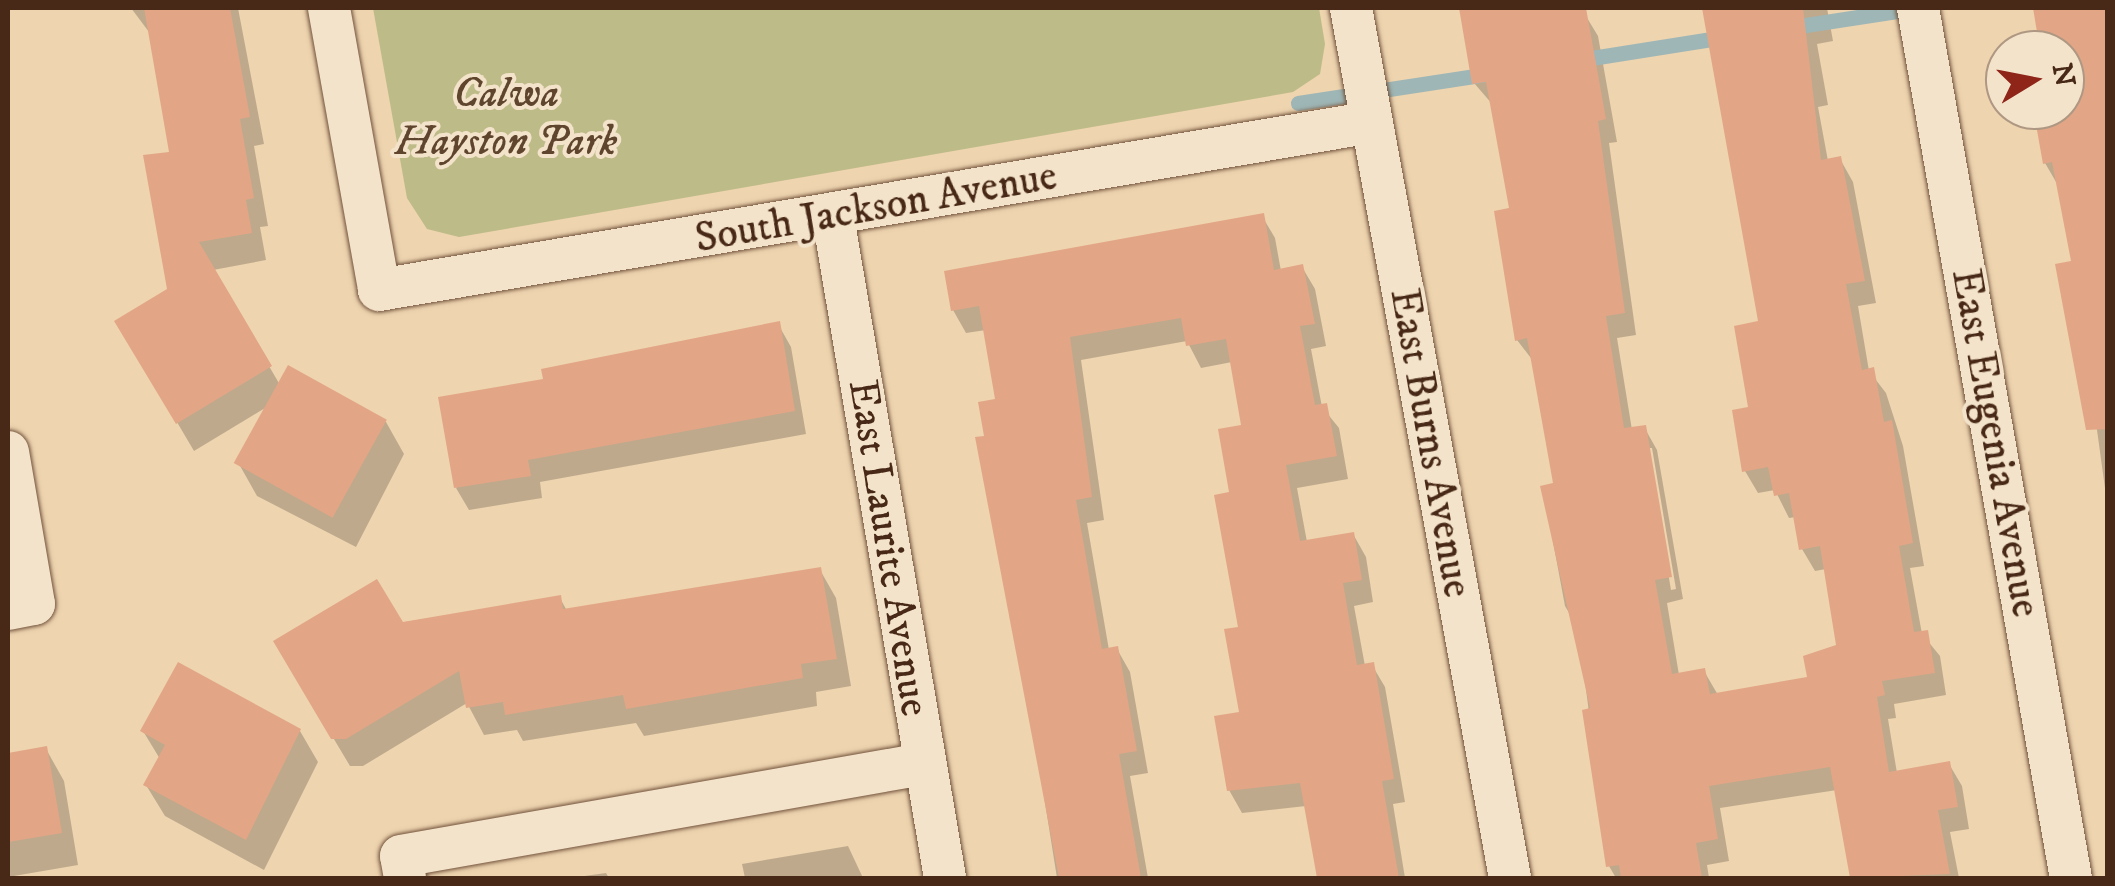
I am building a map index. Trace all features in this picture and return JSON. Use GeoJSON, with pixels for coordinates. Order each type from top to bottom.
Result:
{"type":"FeatureCollection","features":[{"type":"Feature","properties":{"kind":"street","name":"South Jackson Avenue"},"geometry":{"type":"LineString","coordinates":[[329,8],[379,290],[1372,122]]}},
{"type":"Feature","properties":{"kind":"street","name":"East Burns Avenue"},"geometry":{"type":"LineString","coordinates":[[1352,8],[1510,878]]}},
{"type":"Feature","properties":{"kind":"street","name":"East Eugenia Avenue"},"geometry":{"type":"LineString","coordinates":[[1918,8],[2071,878]]}},
{"type":"Feature","properties":{"kind":"street","name":"East Laurite Avenue"},"geometry":{"type":"LineString","coordinates":[[832,216],[945,878]]}},
{"type":"Feature","properties":{"kind":"street"},"geometry":{"type":"LineString","coordinates":[[8,452],[21,607]]}},
{"type":"Feature","properties":{"kind":"street"},"geometry":{"type":"LineString","coordinates":[[403,867],[924,764]]}},
{"type":"Feature","properties":{"kind":"green space","name":"Calwa Hayston Park"},"geometry":{"type":"Polygon","coordinates":[[[373,8],[1319,8],[1325,44],[1320,74],[1293,92],[459,237],[427,229],[407,198],[373,8]]]}},
{"type":"Feature","properties":{"kind":"building"},"geometry":{"type":"Polygon","coordinates":[[[144,8],[230,8],[250,117],[240,119],[254,198],[246,200],[252,233],[199,242],[272,366],[176,424],[114,321],[167,289],[143,155],[169,152],[144,8]]]}},
{"type":"Feature","properties":{"kind":"building"},"geometry":{"type":"Polygon","coordinates":[[[1459,8],[1586,8],[1606,119],[1598,121],[1625,313],[1606,316],[1624,428],[1646,425],[1672,577],[1655,580],[1672,674],[1705,668],[1710,694],[1807,677],[1803,656],[1836,645],[1820,546],[1799,550],[1789,493],[1774,496],[1768,467],[1742,472],[1732,410],[1748,407],[1734,326],[1758,321],[1702,8],[1803,8],[1821,160],[1841,156],[1865,281],[1846,284],[1862,370],[1874,367],[1884,422],[1892,420],[1913,543],[1899,546],[1914,632],[1928,630],[1935,673],[1882,681],[1885,695],[1877,697],[1889,772],[1950,761],[1958,807],[1938,810],[1950,874],[1850,878],[1830,767],[1709,786],[1718,839],[1696,843],[1702,878],[1621,878],[1619,865],[1606,867],[1582,710],[1590,708],[1540,486],[1553,483],[1527,338],[1515,341],[1494,211],[1509,208],[1486,82],[1472,84],[1459,8]]]}},
{"type":"Feature","properties":{"kind":"building"},"geometry":{"type":"Polygon","coordinates":[[[2033,8],[2108,8],[2108,429],[2086,430],[2055,264],[2071,261],[2052,162],[2043,164],[2037,130],[2085,130],[2085,30],[2037,30],[2033,8]]]}},
{"type":"Feature","properties":{"kind":"building"},"geometry":{"type":"Polygon","coordinates":[[[1264,213],[1274,270],[1303,264],[1315,324],[1300,326],[1315,405],[1327,403],[1337,456],[1286,465],[1300,541],[1354,532],[1362,580],[1343,583],[1357,665],[1374,662],[1394,779],[1382,781],[1399,878],[1317,878],[1300,783],[1227,791],[1214,716],[1239,712],[1224,629],[1238,627],[1214,495],[1229,492],[1218,429],[1241,425],[1226,339],[1186,346],[1181,318],[1070,337],[1092,497],[1076,500],[1102,649],[1118,646],[1137,751],[1119,754],[1141,878],[1059,878],[975,437],[984,436],[978,402],[995,399],[979,306],[951,311],[944,271],[1264,213]]]}},
{"type":"Feature","properties":{"kind":"building"},"geometry":{"type":"Polygon","coordinates":[[[780,321],[795,411],[528,460],[531,476],[454,488],[438,397],[543,379],[541,369],[780,321]]]}},
{"type":"Feature","properties":{"kind":"building"},"geometry":{"type":"Polygon","coordinates":[[[288,365],[387,420],[333,518],[234,463],[288,365]]]}},
{"type":"Feature","properties":{"kind":"building"},"geometry":{"type":"Polygon","coordinates":[[[821,567],[837,659],[801,664],[803,678],[626,709],[623,695],[505,715],[503,702],[466,708],[459,671],[346,739],[331,739],[273,641],[377,579],[403,622],[561,595],[563,609],[821,567]]]}},
{"type":"Feature","properties":{"kind":"building"},"geometry":{"type":"Polygon","coordinates":[[[178,662],[301,729],[246,840],[143,785],[165,745],[140,731],[178,662]]]}},
{"type":"Feature","properties":{"kind":"building"},"geometry":{"type":"Polygon","coordinates":[[[47,746],[62,833],[8,842],[8,753],[47,746]]]}},
{"type":"Feature","properties":{"kind":"waterway"},"geometry":{"type":"LineString","coordinates":[[1786,28],[1916,8]]}},
{"type":"Feature","properties":{"kind":"waterway"},"geometry":{"type":"LineString","coordinates":[[1579,60],[1724,37]]}},
{"type":"Feature","properties":{"kind":"waterway"},"geometry":{"type":"LineString","coordinates":[[1298,103],[1487,74]]}}]}
